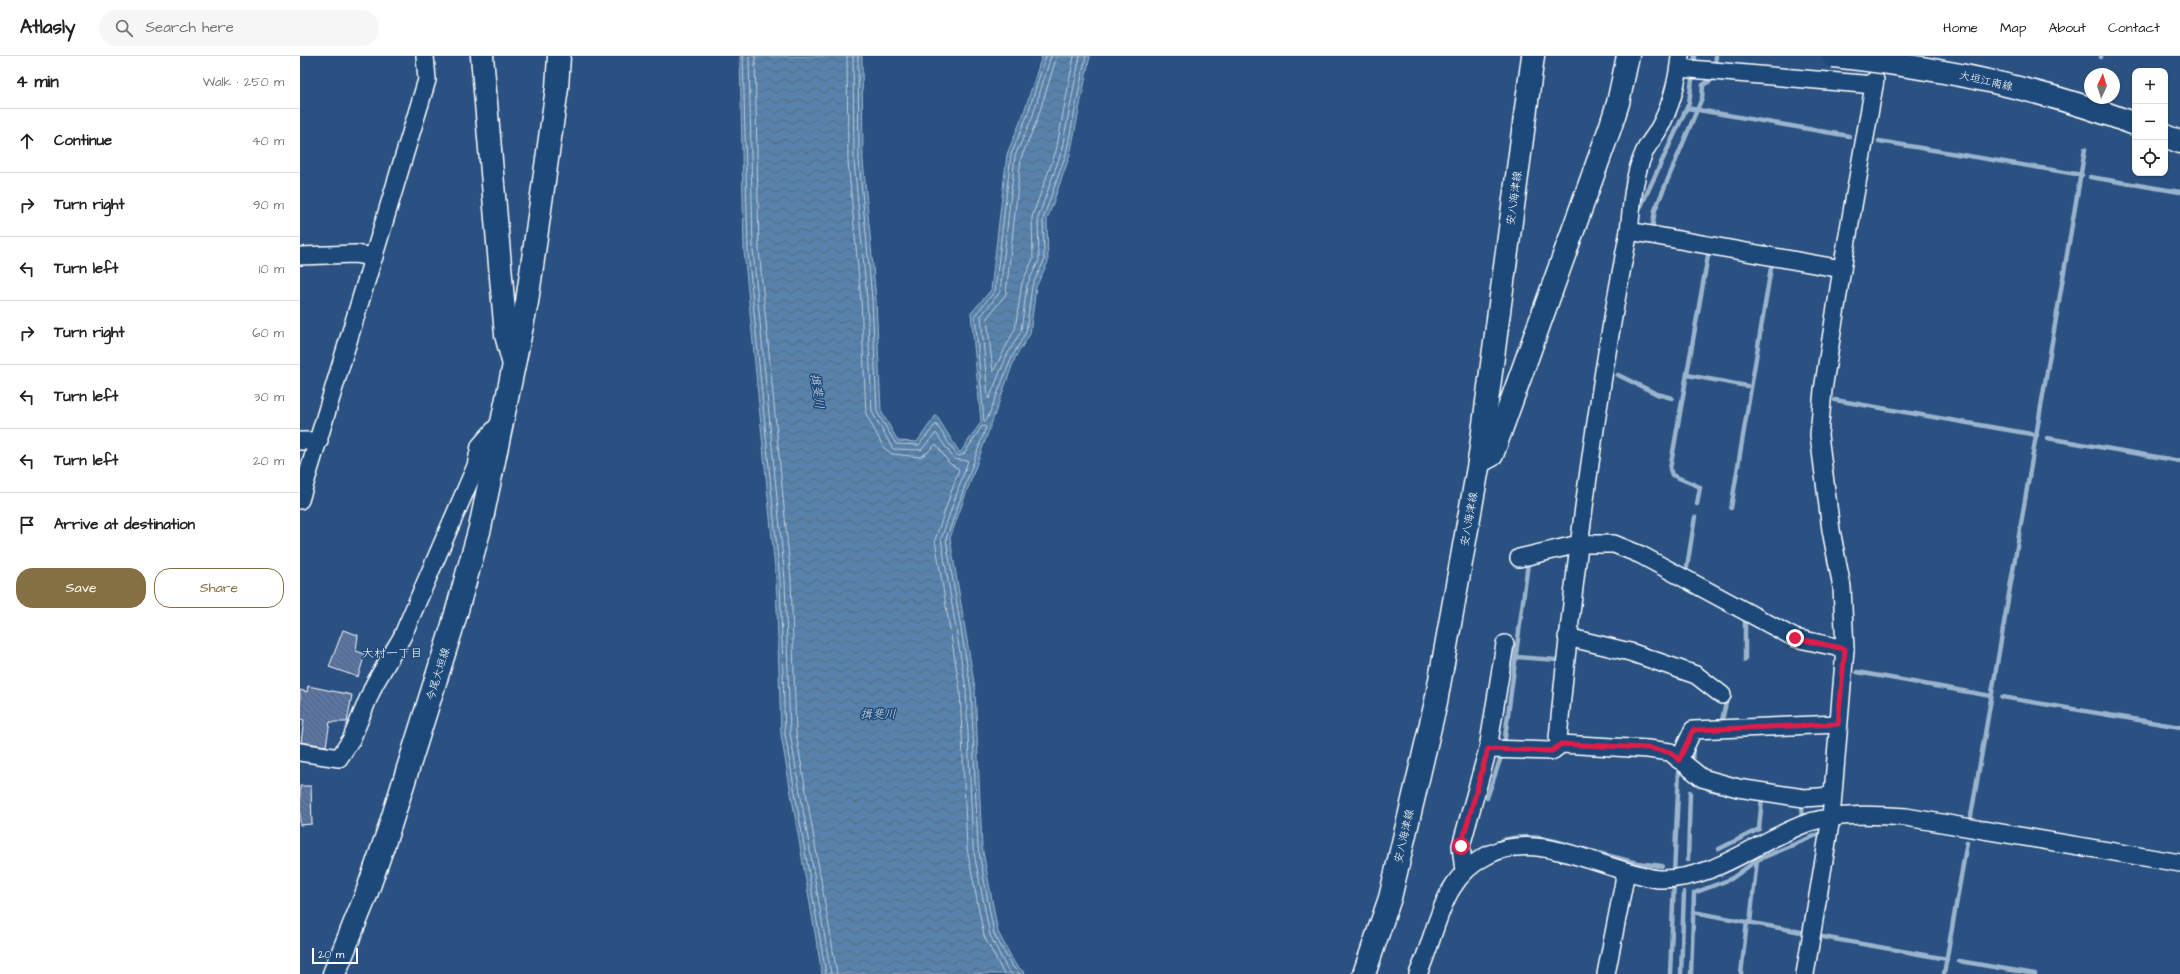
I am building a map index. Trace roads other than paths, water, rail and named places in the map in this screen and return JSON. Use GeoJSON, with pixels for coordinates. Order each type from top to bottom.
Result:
{"type":"FeatureCollection","features":[{"type":"Feature","properties":{"kind":"main road"},"geometry":{"type":"LineString","coordinates":[[482,56],[506,336],[514,366]]}},
{"type":"Feature","properties":{"kind":"main road","name":"今尾大垣線"},"geometry":{"type":"LineString","coordinates":[[334,974],[389,829],[452,628],[480,528],[527,302],[557,88],[559,56]]}},
{"type":"Feature","properties":{"kind":"main road","name":"安八海津線"},"geometry":{"type":"LineString","coordinates":[[1364,974],[1390,898],[1436,702],[1479,462],[1533,56]]}},
{"type":"Feature","properties":{"kind":"main road"},"geometry":{"type":"LineString","coordinates":[[1479,462],[1492,455],[1608,135],[1618,103],[1628,56]]}},
{"type":"Feature","properties":{"kind":"main road","name":"大垣江南線"},"geometry":{"type":"LineString","coordinates":[[1834,56],[1916,66],[1996,82],[2085,107],[2132,123]]}},
{"type":"Feature","properties":{"kind":"main road"},"geometry":{"type":"LineString","coordinates":[[2168,137],[2180,142]]}},
{"type":"Feature","properties":{"kind":"street"},"geometry":{"type":"LineString","coordinates":[[300,500],[427,80],[425,56]]}},
{"type":"Feature","properties":{"kind":"street"},"geometry":{"type":"LineString","coordinates":[[1561,744],[1558,738],[1567,637],[1592,441],[1635,183],[1643,153],[1658,131],[1669,104],[1679,62],[1875,82],[1842,269],[1823,390],[1819,435],[1832,530],[1842,587],[1845,649],[1831,818],[1805,974]]}},
{"type":"Feature","properties":{"kind":"street"},"geometry":{"type":"LineString","coordinates":[[1628,231],[1842,269]]}},
{"type":"Feature","properties":{"kind":"street"},"geometry":{"type":"LineString","coordinates":[[300,256],[354,254],[374,257]]}},
{"type":"Feature","properties":{"kind":"street"},"geometry":{"type":"LineString","coordinates":[[300,752],[340,758],[347,746],[374,685],[402,636],[476,466],[480,446],[503,420]]}},
{"type":"Feature","properties":{"kind":"street"},"geometry":{"type":"LineString","coordinates":[[300,441],[319,441]]}},
{"type":"Feature","properties":{"kind":"street"},"geometry":{"type":"LineString","coordinates":[[1518,558],[1579,544],[1614,544],[1641,554],[1795,638],[1845,649]]}},
{"type":"Feature","properties":{"kind":"street"},"geometry":{"type":"LineString","coordinates":[[1567,637],[1630,652],[1696,675],[1722,695]]}},
{"type":"Feature","properties":{"kind":"street"},"geometry":{"type":"LineString","coordinates":[[1464,870],[1461,846],[1488,749],[1504,644]]}},
{"type":"Feature","properties":{"kind":"street"},"geometry":{"type":"LineString","coordinates":[[1679,760],[1693,730],[1838,724]]}},
{"type":"Feature","properties":{"kind":"street"},"geometry":{"type":"LineString","coordinates":[[1488,749],[1552,751],[1561,744],[1648,748],[1670,752],[1702,778],[1738,788],[1804,798],[1832,796]]}},
{"type":"Feature","properties":{"kind":"street"},"geometry":{"type":"LineString","coordinates":[[1418,974],[1444,900],[1464,870],[1490,854],[1521,847],[1550,849],[1626,872],[1658,879],[1688,878],[1721,865],[1804,825],[1831,818],[1867,815],[1906,817],[2180,863]]}},
{"type":"Feature","properties":{"kind":"street"},"geometry":{"type":"LineString","coordinates":[[1606,974],[1626,872]]}},
{"type":"Feature","properties":{"kind":"water","name":"揖斐川"},"geometry":{"type":"Polygon","coordinates":[[[740,56],[862,56],[863,160],[876,299],[881,411],[898,441],[917,442],[936,415],[960,453],[981,422],[971,313],[991,290],[1007,154],[1023,115],[1042,56],[1090,56],[1070,155],[1047,220],[1048,262],[1036,287],[1030,334],[1015,358],[950,538],[975,688],[982,846],[998,932],[1015,964],[1026,974],[822,974],[781,735],[776,580],[744,251],[740,56]]]}},
{"type":"Feature","properties":{"kind":"waterway"},"geometry":{"type":"LineString","coordinates":[[1641,206],[1689,103],[1695,56]]}},
{"type":"Feature","properties":{"kind":"waterway"},"geometry":{"type":"LineString","coordinates":[[1715,65],[1716,56]]}},
{"type":"Feature","properties":{"kind":"waterway"},"geometry":{"type":"LineString","coordinates":[[1652,229],[1655,210],[1702,98],[1703,85],[1713,79]]}},
{"type":"Feature","properties":{"kind":"waterway"},"geometry":{"type":"LineString","coordinates":[[1687,108],[1849,136]]}},
{"type":"Feature","properties":{"kind":"waterway"},"geometry":{"type":"LineString","coordinates":[[1879,141],[2082,175]]}},
{"type":"Feature","properties":{"kind":"waterway"},"geometry":{"type":"LineString","coordinates":[[1971,816],[2085,149]]}},
{"type":"Feature","properties":{"kind":"waterway"},"geometry":{"type":"LineString","coordinates":[[2090,177],[2180,192]]}},
{"type":"Feature","properties":{"kind":"waterway"},"geometry":{"type":"LineString","coordinates":[[1697,504],[1700,487],[1672,475],[1670,469],[1709,250],[1711,251]]}},
{"type":"Feature","properties":{"kind":"waterway"},"geometry":{"type":"LineString","coordinates":[[1731,508],[1772,262],[1769,261]]}},
{"type":"Feature","properties":{"kind":"waterway"},"geometry":{"type":"LineString","coordinates":[[1618,375],[1657,394],[1672,398]]}},
{"type":"Feature","properties":{"kind":"waterway"},"geometry":{"type":"LineString","coordinates":[[1687,375],[1747,386]]}},
{"type":"Feature","properties":{"kind":"waterway"},"geometry":{"type":"LineString","coordinates":[[1835,400],[2037,435]]}},
{"type":"Feature","properties":{"kind":"waterway"},"geometry":{"type":"LineString","coordinates":[[2047,438],[2180,461]]}},
{"type":"Feature","properties":{"kind":"waterway"},"geometry":{"type":"LineString","coordinates":[[1687,567],[1695,517]]}},
{"type":"Feature","properties":{"kind":"waterway"},"geometry":{"type":"LineString","coordinates":[[1504,745],[1528,563],[1532,561]]}},
{"type":"Feature","properties":{"kind":"waterway"},"geometry":{"type":"LineString","coordinates":[[1745,616],[1745,660]]}},
{"type":"Feature","properties":{"kind":"waterway"},"geometry":{"type":"LineString","coordinates":[[1516,657],[1557,660]]}},
{"type":"Feature","properties":{"kind":"waterway"},"geometry":{"type":"LineString","coordinates":[[1857,672],[1991,696]]}},
{"type":"Feature","properties":{"kind":"waterway"},"geometry":{"type":"LineString","coordinates":[[2002,697],[2180,727]]}},
{"type":"Feature","properties":{"kind":"waterway"},"geometry":{"type":"LineString","coordinates":[[1721,725],[1727,698]]}},
{"type":"Feature","properties":{"kind":"waterway"},"geometry":{"type":"LineString","coordinates":[[1693,745],[1692,761],[1694,763]]}},
{"type":"Feature","properties":{"kind":"waterway"},"geometry":{"type":"LineString","coordinates":[[1487,798],[1502,754]]}},
{"type":"Feature","properties":{"kind":"waterway"},"geometry":{"type":"LineString","coordinates":[[1674,874],[1679,771]]}},
{"type":"Feature","properties":{"kind":"waterway"},"geometry":{"type":"LineString","coordinates":[[1708,789],[1718,791]]}},
{"type":"Feature","properties":{"kind":"waterway"},"geometry":{"type":"LineString","coordinates":[[1688,860],[1690,792]]}},
{"type":"Feature","properties":{"kind":"waterway"},"geometry":{"type":"LineString","coordinates":[[1719,849],[1759,829],[1762,798],[1766,799]]}},
{"type":"Feature","properties":{"kind":"waterway"},"geometry":{"type":"LineString","coordinates":[[1799,804],[1803,805],[1801,817]]}},
{"type":"Feature","properties":{"kind":"waterway"},"geometry":{"type":"LineString","coordinates":[[1691,974],[1694,893],[1731,879],[1757,860],[1819,834]]}},
{"type":"Feature","properties":{"kind":"waterway"},"geometry":{"type":"LineString","coordinates":[[1503,840],[1527,837],[1551,840],[1566,844]]}},
{"type":"Feature","properties":{"kind":"waterway"},"geometry":{"type":"LineString","coordinates":[[1944,974],[1967,842]]}},
{"type":"Feature","properties":{"kind":"waterway"},"geometry":{"type":"LineString","coordinates":[[1583,849],[1637,863],[1662,866]]}},
{"type":"Feature","properties":{"kind":"waterway"},"geometry":{"type":"LineString","coordinates":[[1750,923],[1757,860]]}},
{"type":"Feature","properties":{"kind":"waterway"},"geometry":{"type":"LineString","coordinates":[[1670,974],[1674,882]]}},
{"type":"Feature","properties":{"kind":"waterway"},"geometry":{"type":"LineString","coordinates":[[1681,974],[1684,892]]}},
{"type":"Feature","properties":{"kind":"waterway"},"geometry":{"type":"LineString","coordinates":[[1693,912],[1801,932]]}},
{"type":"Feature","properties":{"kind":"waterway"},"geometry":{"type":"LineString","coordinates":[[1741,974],[1747,922]]}},
{"type":"Feature","properties":{"kind":"waterway"},"geometry":{"type":"LineString","coordinates":[[1817,936],[1947,959]]}},
{"type":"Feature","properties":{"kind":"waterway"},"geometry":{"type":"LineString","coordinates":[[1959,961],[2035,974]]}},
{"type":"Feature","properties":{"kind":"district","name":"大村一丁目"},"geometry":{"type":"Point","coordinates":[392,653]}}]}
